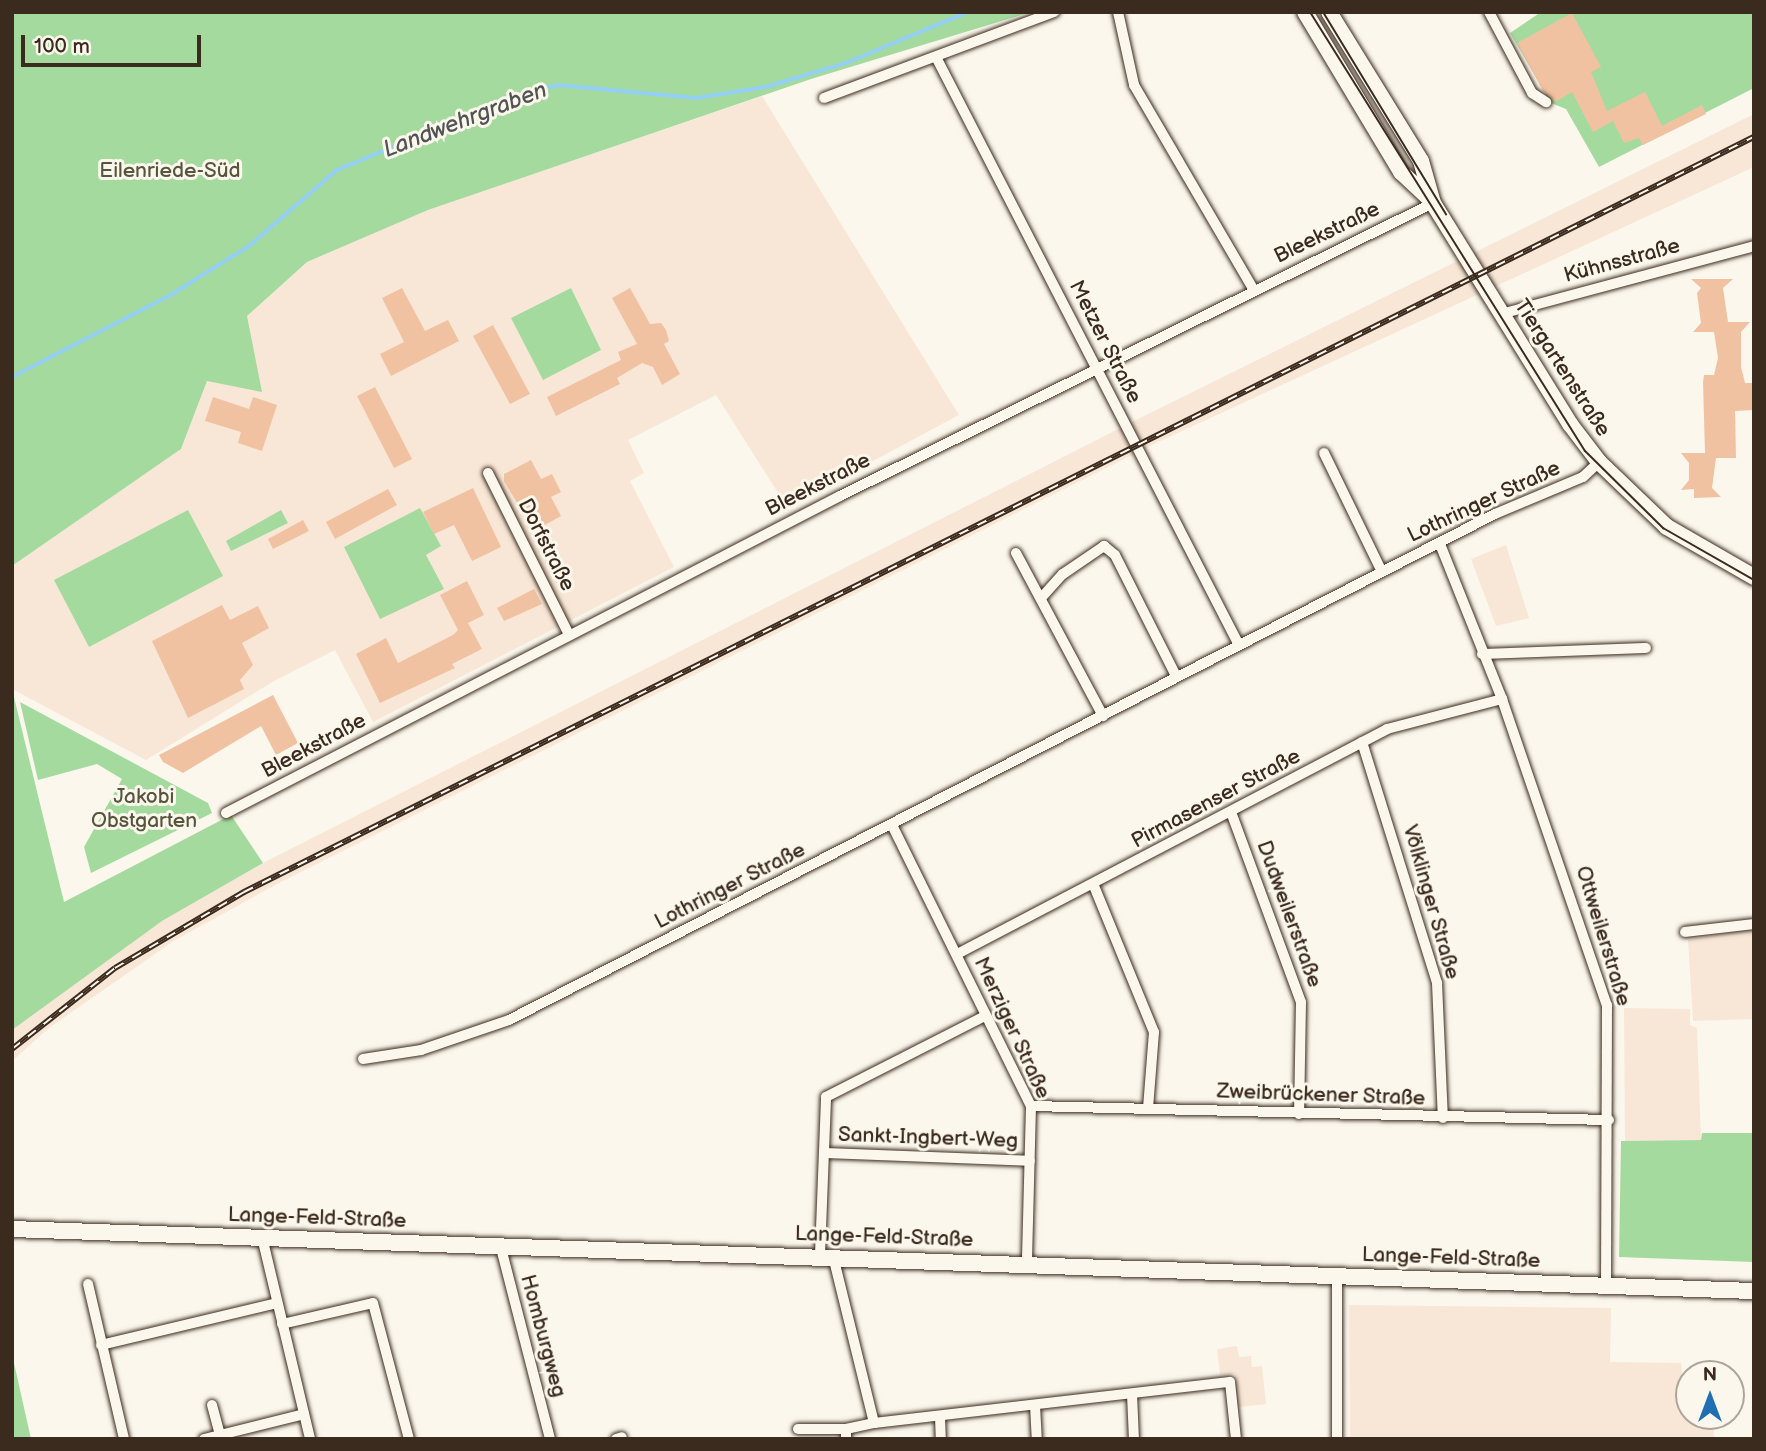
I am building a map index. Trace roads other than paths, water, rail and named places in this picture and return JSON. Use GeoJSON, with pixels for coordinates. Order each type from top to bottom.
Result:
{"type":"FeatureCollection","features":[{"type":"Feature","properties":{"kind":"street"},"geometry":{"type":"LineString","coordinates":[[824,98],[1054,12]]}},
{"type":"Feature","properties":{"kind":"street"},"geometry":{"type":"LineString","coordinates":[[1118,12],[1134,85],[1254,290]]}},
{"type":"Feature","properties":{"kind":"street","name":"Tiergartenstraße"},"geometry":{"type":"LineString","coordinates":[[1305,12],[1401,172],[1433,203],[1501,314],[1599,462],[1667,527],[1754,577]]}},
{"type":"Feature","properties":{"kind":"street","name":"Tiergartenstraße"},"geometry":{"type":"LineString","coordinates":[[1329,12],[1423,167],[1433,203]]}},
{"type":"Feature","properties":{"kind":"street"},"geometry":{"type":"LineString","coordinates":[[1489,12],[1532,93],[1546,102]]}},
{"type":"Feature","properties":{"kind":"street","name":"Metzer Straße"},"geometry":{"type":"LineString","coordinates":[[936,57],[1239,645]]}},
{"type":"Feature","properties":{"kind":"street","name":"Bleekstraße"},"geometry":{"type":"LineString","coordinates":[[226,813],[569,635],[1097,368],[1433,203]]}},
{"type":"Feature","properties":{"kind":"street","name":"Kühnsstraße"},"geometry":{"type":"LineString","coordinates":[[1501,314],[1754,246]]}},
{"type":"Feature","properties":{"kind":"street"},"geometry":{"type":"LineString","coordinates":[[1324,453],[1382,572]]}},
{"type":"Feature","properties":{"kind":"street","name":"Lothringer Straße"},"geometry":{"type":"LineString","coordinates":[[363,1059],[421,1050],[509,1020],[892,825],[1176,676],[1382,572],[1583,477],[1599,462]]}},
{"type":"Feature","properties":{"kind":"street","name":"Dorfstraße"},"geometry":{"type":"LineString","coordinates":[[488,472],[569,635]]}},
{"type":"Feature","properties":{"kind":"street","name":"Ottweilerstraße"},"geometry":{"type":"LineString","coordinates":[[1440,544],[1502,699],[1606,1004],[1609,1120],[1606,1285]]}},
{"type":"Feature","properties":{"kind":"street"},"geometry":{"type":"LineString","coordinates":[[1042,597],[1063,574],[1104,546],[1115,555],[1176,676]]}},
{"type":"Feature","properties":{"kind":"street"},"geometry":{"type":"LineString","coordinates":[[1016,553],[1042,597],[1103,716]]}},
{"type":"Feature","properties":{"kind":"street"},"geometry":{"type":"LineString","coordinates":[[1482,654],[1646,648]]}},
{"type":"Feature","properties":{"kind":"street","name":"Pirmasenser Straße"},"geometry":{"type":"LineString","coordinates":[[957,954],[1094,886],[1387,729],[1502,699]]}},
{"type":"Feature","properties":{"kind":"street","name":"Völklinger Straße"},"geometry":{"type":"LineString","coordinates":[[1362,742],[1437,983],[1443,1118]]}},
{"type":"Feature","properties":{"kind":"street","name":"Dudweilerstraße"},"geometry":{"type":"LineString","coordinates":[[1231,812],[1301,1002],[1299,1114]]}},
{"type":"Feature","properties":{"kind":"street","name":"Merziger Straße"},"geometry":{"type":"LineString","coordinates":[[892,825],[1031,1106],[1027,1263]]}},
{"type":"Feature","properties":{"kind":"street"},"geometry":{"type":"LineString","coordinates":[[1094,886],[1154,1032],[1149,1110]]}},
{"type":"Feature","properties":{"kind":"street"},"geometry":{"type":"LineString","coordinates":[[1685,932],[1754,924]]}},
{"type":"Feature","properties":{"kind":"street","name":"Sankt-Ingbert-Weg"},"geometry":{"type":"LineString","coordinates":[[874,1423],[827,1255],[824,1153],[826,1097],[985,1016]]}},
{"type":"Feature","properties":{"kind":"street","name":"Zweibrückener Straße"},"geometry":{"type":"LineString","coordinates":[[1031,1106],[1609,1120]]}},
{"type":"Feature","properties":{"kind":"street","name":"Sankt-Ingbert-Weg"},"geometry":{"type":"LineString","coordinates":[[824,1153],[1030,1161]]}},
{"type":"Feature","properties":{"kind":"street","name":"Lange-Feld-Straße"},"geometry":{"type":"LineString","coordinates":[[12,1229],[827,1255],[1754,1291]]}},
{"type":"Feature","properties":{"kind":"street"},"geometry":{"type":"LineString","coordinates":[[262,1237],[310,1439]]}},
{"type":"Feature","properties":{"kind":"street","name":"Homburgweg"},"geometry":{"type":"LineString","coordinates":[[500,1244],[550,1439]]}},
{"type":"Feature","properties":{"kind":"street"},"geometry":{"type":"LineString","coordinates":[[1337,1274],[1337,1439]]}},
{"type":"Feature","properties":{"kind":"street"},"geometry":{"type":"LineString","coordinates":[[88,1284],[124,1439]]}},
{"type":"Feature","properties":{"kind":"street"},"geometry":{"type":"LineString","coordinates":[[101,1345],[277,1303]]}},
{"type":"Feature","properties":{"kind":"street"},"geometry":{"type":"LineString","coordinates":[[282,1324],[373,1303],[409,1439]]}},
{"type":"Feature","properties":{"kind":"street"},"geometry":{"type":"LineString","coordinates":[[798,1429],[846,1434],[874,1423],[1230,1382],[1236,1439]]}},
{"type":"Feature","properties":{"kind":"street"},"geometry":{"type":"LineString","coordinates":[[1132,1394],[1134,1439]]}},
{"type":"Feature","properties":{"kind":"street"},"geometry":{"type":"LineString","coordinates":[[212,1405],[220,1435]]}},
{"type":"Feature","properties":{"kind":"street"},"geometry":{"type":"LineString","coordinates":[[1035,1405],[1037,1439]]}},
{"type":"Feature","properties":{"kind":"street"},"geometry":{"type":"LineString","coordinates":[[204,1439],[304,1414]]}},
{"type":"Feature","properties":{"kind":"street"},"geometry":{"type":"LineString","coordinates":[[940,1416],[941,1439]]}},
{"type":"Feature","properties":{"kind":"waterway","name":"Landwehrgraben"},"geometry":{"type":"LineString","coordinates":[[12,377],[169,296],[249,246],[337,170],[522,94],[557,85],[696,98],[766,87],[846,63],[968,12]]}},
{"type":"Feature","properties":{"kind":"tram line"},"geometry":{"type":"LineString","coordinates":[[1310,12],[1585,451],[1663,528],[1754,580]]}},
{"type":"Feature","properties":{"kind":"tram line"},"geometry":{"type":"LineString","coordinates":[[1323,12],[1446,214]]}},
{"type":"Feature","properties":{"kind":"railway"},"geometry":{"type":"LineString","coordinates":[[12,1049],[115,968],[244,892],[1754,137]]}},
{"type":"Feature","properties":{"kind":"park label","name":"Eilenriede-Süd"},"geometry":{"type":"Point","coordinates":[170,171]}},
{"type":"Feature","properties":{"kind":"park label","name":"Jakobi Obstgarten"},"geometry":{"type":"Point","coordinates":[144,809]}}]}
